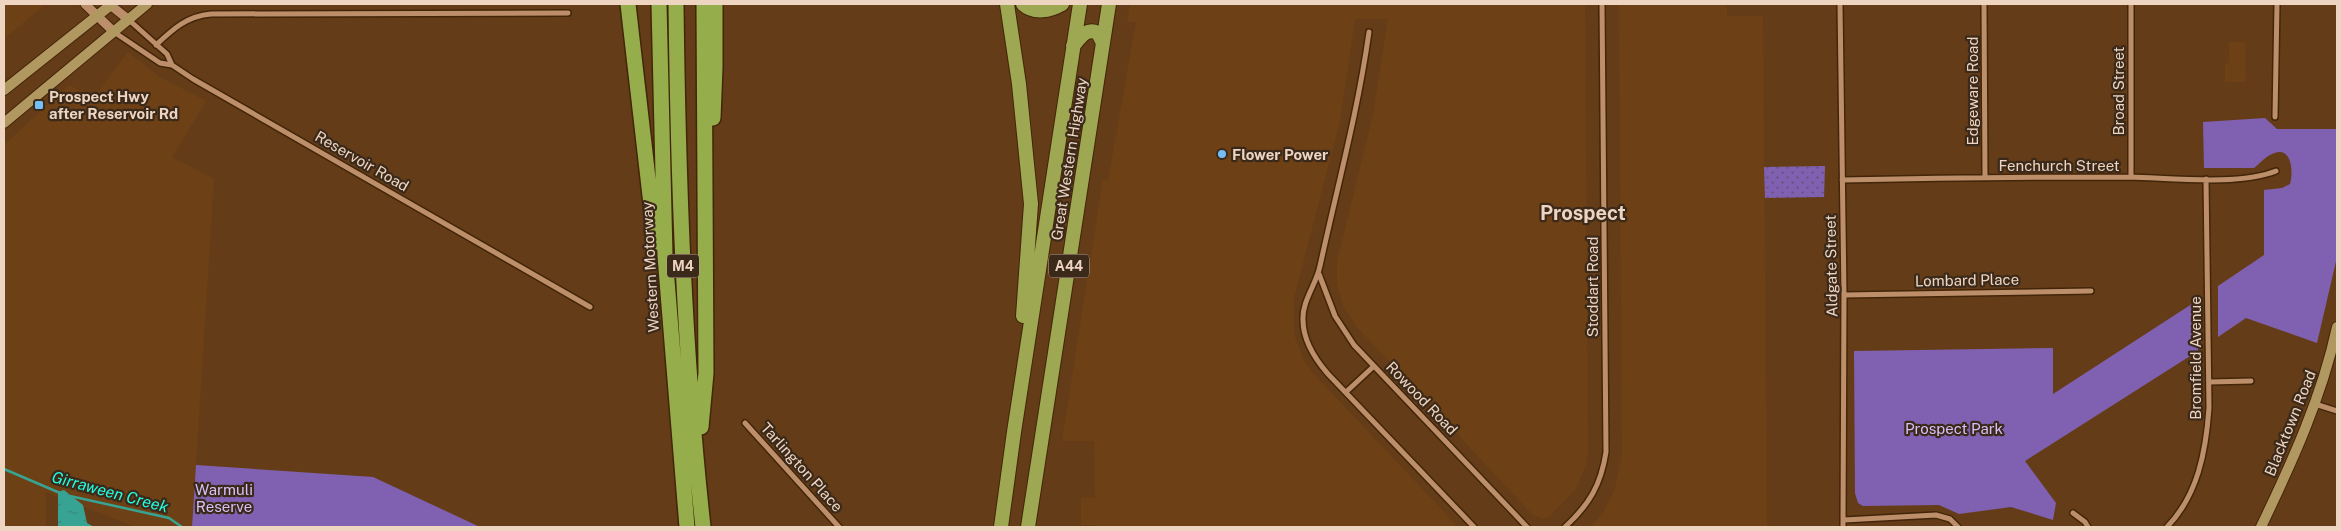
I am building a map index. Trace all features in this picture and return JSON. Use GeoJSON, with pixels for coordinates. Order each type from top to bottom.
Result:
{"type":"FeatureCollection","features":[{"type":"Feature","properties":{"kind":"highway"},"geometry":{"type":"LineString","coordinates":[[628,4],[653,222],[665,256]]}},
{"type":"Feature","properties":{"kind":"highway","name":"Western Motorway"},"geometry":{"type":"LineString","coordinates":[[659,4],[665,256],[687,527]]}},
{"type":"Feature","properties":{"kind":"highway","name":"M4"},"geometry":{"type":"LineString","coordinates":[[676,4],[680,203],[697,466],[704,527]]}},
{"type":"Feature","properties":{"kind":"highway"},"geometry":{"type":"LineString","coordinates":[[697,466],[706,373],[704,4]]}},
{"type":"Feature","properties":{"kind":"highway"},"geometry":{"type":"LineString","coordinates":[[704,186],[714,104],[715,4]]}},
{"type":"Feature","properties":{"kind":"highway"},"geometry":{"type":"LineString","coordinates":[[1007,4],[1019,84],[1031,204],[1018,404]]}},
{"type":"Feature","properties":{"kind":"highway"},"geometry":{"type":"LineString","coordinates":[[1023,4],[1036,10],[1044,11],[1062,4]]}},
{"type":"Feature","properties":{"kind":"highway","name":"Great Western Highway"},"geometry":{"type":"LineString","coordinates":[[1001,527],[1018,404],[1080,4]]}},
{"type":"Feature","properties":{"kind":"highway","name":"Great Western Highway"},"geometry":{"type":"LineString","coordinates":[[1028,527],[1109,4]]}},
{"type":"Feature","properties":{"kind":"highway"},"geometry":{"type":"LineString","coordinates":[[1073,47],[1084,33],[1091,31],[1098,33],[1103,42]]}},
{"type":"Feature","properties":{"kind":"main road"},"geometry":{"type":"LineString","coordinates":[[4,90],[111,4]]}},
{"type":"Feature","properties":{"kind":"main road"},"geometry":{"type":"LineString","coordinates":[[4,123],[147,4]]}},
{"type":"Feature","properties":{"kind":"main road","name":"Blacktown Road"},"geometry":{"type":"LineString","coordinates":[[2262,527],[2303,437],[2328,370],[2337,327]]}},
{"type":"Feature","properties":{"kind":"street","name":"Reservoir Road"},"geometry":{"type":"LineString","coordinates":[[85,4],[114,32],[160,63],[172,65],[193,79],[590,307]]}},
{"type":"Feature","properties":{"kind":"street","name":"Reservoir Road"},"geometry":{"type":"LineString","coordinates":[[111,4],[167,54],[172,65]]}},
{"type":"Feature","properties":{"kind":"street","name":"Stoddart Road"},"geometry":{"type":"LineString","coordinates":[[1565,527],[1591,499],[1599,485],[1606,452],[1602,4]]}},
{"type":"Feature","properties":{"kind":"street","name":"Aldgate Street"},"geometry":{"type":"LineString","coordinates":[[1840,4],[1844,295],[1843,527]]}},
{"type":"Feature","properties":{"kind":"street","name":"Edgeware Road"},"geometry":{"type":"LineString","coordinates":[[1984,4],[1985,178]]}},
{"type":"Feature","properties":{"kind":"street","name":"Broad Street"},"geometry":{"type":"LineString","coordinates":[[2130,4],[2131,177]]}},
{"type":"Feature","properties":{"kind":"street"},"geometry":{"type":"LineString","coordinates":[[2276,117],[2277,4]]}},
{"type":"Feature","properties":{"kind":"street"},"geometry":{"type":"LineString","coordinates":[[156,45],[182,22],[192,17],[212,14],[568,13]]}},
{"type":"Feature","properties":{"kind":"street"},"geometry":{"type":"LineString","coordinates":[[1369,32],[1362,85],[1318,274],[1304,308],[1304,331],[1311,352],[1318,362],[1474,527]]}},
{"type":"Feature","properties":{"kind":"street","name":"Fenchurch Street"},"geometry":{"type":"LineString","coordinates":[[1842,180],[2131,177],[2206,179],[2261,177],[2276,171]]}},
{"type":"Feature","properties":{"kind":"street","name":"Bromfield Avenue"},"geometry":{"type":"LineString","coordinates":[[2167,527],[2190,493],[2204,457],[2209,408],[2206,179]]}},
{"type":"Feature","properties":{"kind":"street","name":"Rowood Road"},"geometry":{"type":"LineString","coordinates":[[1318,274],[1327,301],[1343,331],[1527,527]]}},
{"type":"Feature","properties":{"kind":"street","name":"Lombard Place"},"geometry":{"type":"LineString","coordinates":[[1844,295],[2091,291]]}},
{"type":"Feature","properties":{"kind":"street"},"geometry":{"type":"LineString","coordinates":[[1346,392],[1374,366]]}},
{"type":"Feature","properties":{"kind":"street"},"geometry":{"type":"LineString","coordinates":[[2209,382],[2251,381]]}},
{"type":"Feature","properties":{"kind":"street"},"geometry":{"type":"LineString","coordinates":[[2315,404],[2337,411]]}},
{"type":"Feature","properties":{"kind":"street","name":"Tarlington Place"},"geometry":{"type":"LineString","coordinates":[[745,423],[839,527]]}},
{"type":"Feature","properties":{"kind":"street"},"geometry":{"type":"LineString","coordinates":[[2073,513],[2085,522],[2088,527]]}},
{"type":"Feature","properties":{"kind":"street"},"geometry":{"type":"LineString","coordinates":[[1844,520],[1936,515],[1950,519],[1958,527]]}},
{"type":"Feature","properties":{"kind":"shaded area"},"geometry":{"type":"Polygon","coordinates":[[[4,4],[45,4],[4,39],[4,4]]]}},
{"type":"Feature","properties":{"kind":"shaded area"},"geometry":{"type":"Polygon","coordinates":[[[1130,4],[1585,4],[1588,453],[1586,466],[1575,490],[1550,516],[1544,519],[1533,515],[1357,327],[1343,305],[1337,285],[1337,261],[1373,115],[1388,19],[1355,19],[1340,121],[1294,298],[1294,334],[1303,359],[1312,372],[1458,527],[1095,527],[1095,525],[1081,525],[1081,498],[1095,497],[1094,441],[1062,441],[1103,179],[1108,181],[1136,22],[1127,22],[1130,4]]]}},
{"type":"Feature","properties":{"kind":"shaded area"},"geometry":{"type":"Polygon","coordinates":[[[1619,4],[1727,4],[1727,16],[1763,16],[1767,527],[1590,527],[1603,513],[1615,489],[1622,454],[1619,4]]]}},
{"type":"Feature","properties":{"kind":"shaded area"},"geometry":{"type":"Polygon","coordinates":[[[2229,42],[2245,42],[2246,82],[2225,82],[2225,64],[2229,63],[2229,42]]]}},
{"type":"Feature","properties":{"kind":"shaded area"},"geometry":{"type":"Polygon","coordinates":[[[128,52],[158,76],[206,101],[172,157],[214,179],[192,527],[135,527],[46,492],[46,527],[4,527],[4,145],[69,85],[95,97],[128,52]]]}},
{"type":"Feature","properties":{"kind":"green space"},"geometry":{"type":"Polygon","coordinates":[[[2265,118],[2277,129],[2337,129],[2337,257],[2317,343],[2246,318],[2218,337],[2218,286],[2264,255],[2264,190],[2282,188],[2290,184],[2292,172],[2287,155],[2283,152],[2277,152],[2268,156],[2254,168],[2204,168],[2203,122],[2265,118]]]}},
{"type":"Feature","properties":{"kind":"green space"},"geometry":{"type":"Polygon","coordinates":[[[1825,166],[1824,197],[1765,198],[1764,167],[1825,166]]]}},
{"type":"Feature","properties":{"kind":"green space","name":"Prospect Park"},"geometry":{"type":"Polygon","coordinates":[[[2198,300],[2198,351],[2025,461],[2056,503],[2053,520],[2011,507],[1959,514],[1939,505],[1863,506],[1858,503],[1855,493],[1854,351],[2053,348],[2053,394],[2198,300]]]}},
{"type":"Feature","properties":{"kind":"green space","name":"Warmuli Reserve"},"geometry":{"type":"Polygon","coordinates":[[[196,465],[373,477],[480,527],[192,527],[196,465]]]}},
{"type":"Feature","properties":{"kind":"water"},"geometry":{"type":"Polygon","coordinates":[[[64,490],[83,505],[87,523],[94,527],[58,527],[58,492],[64,490]]]}},
{"type":"Feature","properties":{"kind":"waterway","name":"Girraween Creek"},"geometry":{"type":"LineString","coordinates":[[4,469],[60,493]]}},
{"type":"Feature","properties":{"kind":"waterway","name":"Girraween Creek"},"geometry":{"type":"LineString","coordinates":[[70,496],[169,518],[182,527]]}},
{"type":"Feature","properties":{"kind":"place","name":"Prospect Hwy after Reservoir Rd"},"geometry":{"type":"Point","coordinates":[39,105]}},
{"type":"Feature","properties":{"kind":"place","name":"Flower Power"},"geometry":{"type":"Point","coordinates":[1222,154]}},
{"type":"Feature","properties":{"kind":"district","name":"Prospect"},"geometry":{"type":"Point","coordinates":[1583,213]}}]}
